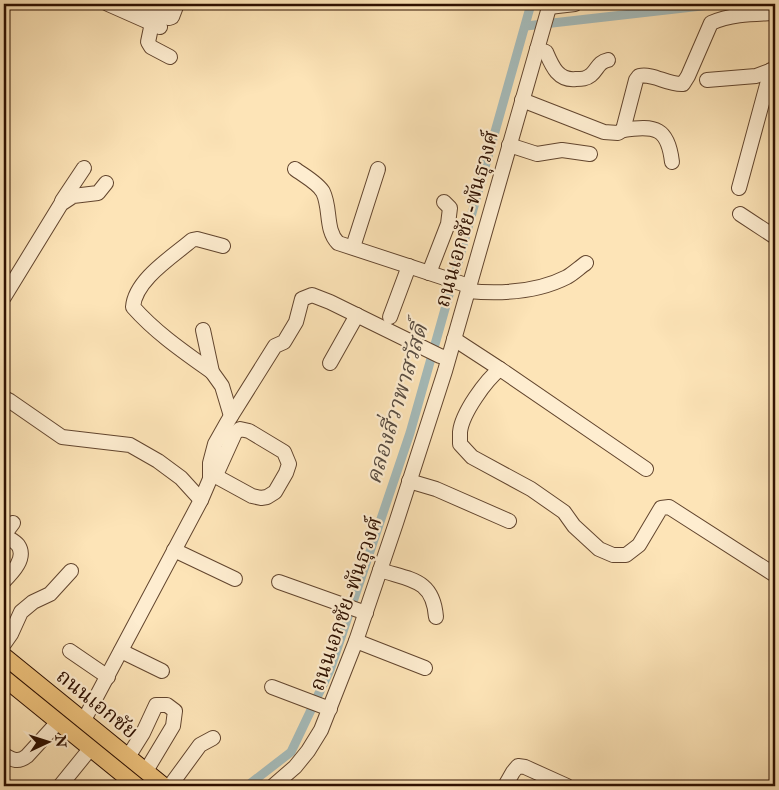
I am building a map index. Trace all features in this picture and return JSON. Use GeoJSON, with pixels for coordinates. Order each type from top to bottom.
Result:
{"type":"FeatureCollection","features":[{"type":"Feature","properties":{"kind":"main road","name":"ถนนเอกชัย"},"geometry":{"type":"LineString","coordinates":[[4,656],[164,786]]}},
{"type":"Feature","properties":{"kind":"main road","name":"ถนนเอกชัย"},"geometry":{"type":"LineString","coordinates":[[6,683],[137,786]]}},
{"type":"Feature","properties":{"kind":"street"},"geometry":{"type":"LineString","coordinates":[[108,4],[156,25],[148,42],[151,47],[170,57]]}},
{"type":"Feature","properties":{"kind":"street"},"geometry":{"type":"LineString","coordinates":[[138,4],[169,18],[172,17],[177,4]]}},
{"type":"Feature","properties":{"kind":"street"},"geometry":{"type":"LineString","coordinates":[[548,9],[575,4]]}},
{"type":"Feature","properties":{"kind":"street","name":"ถนนเอกชัย-พันธุวงศ์"},"geometry":{"type":"LineString","coordinates":[[273,786],[295,767],[321,730],[326,708],[356,641],[361,612],[380,570],[409,484],[439,355],[454,339],[465,287],[509,145],[548,9]]}},
{"type":"Feature","properties":{"kind":"street"},"geometry":{"type":"LineString","coordinates":[[623,130],[636,80],[639,76],[645,75],[662,79],[668,83],[683,84],[710,23],[741,15],[775,13]]}},
{"type":"Feature","properties":{"kind":"street"},"geometry":{"type":"LineString","coordinates":[[538,44],[546,52],[556,72],[562,77],[572,80],[585,79],[593,73],[598,65],[608,60]]}},
{"type":"Feature","properties":{"kind":"street"},"geometry":{"type":"LineString","coordinates":[[707,80],[756,76],[773,70]]}},
{"type":"Feature","properties":{"kind":"street"},"geometry":{"type":"LineString","coordinates":[[739,188],[773,70]]}},
{"type":"Feature","properties":{"kind":"street"},"geometry":{"type":"LineString","coordinates":[[522,100],[604,132],[618,132],[634,128],[656,130],[665,135],[670,145],[672,162]]}},
{"type":"Feature","properties":{"kind":"street"},"geometry":{"type":"LineString","coordinates":[[509,145],[537,154],[562,150],[590,154]]}},
{"type":"Feature","properties":{"kind":"street"},"geometry":{"type":"LineString","coordinates":[[4,297],[84,168]]}},
{"type":"Feature","properties":{"kind":"street"},"geometry":{"type":"LineString","coordinates":[[352,248],[378,169]]}},
{"type":"Feature","properties":{"kind":"street"},"geometry":{"type":"LineString","coordinates":[[295,170],[322,190],[328,207],[332,237],[338,243],[409,266],[465,287],[495,293],[525,291],[568,277],[586,263]]}},
{"type":"Feature","properties":{"kind":"street"},"geometry":{"type":"LineString","coordinates":[[60,204],[73,196],[98,193],[106,183]]}},
{"type":"Feature","properties":{"kind":"street"},"geometry":{"type":"LineString","coordinates":[[436,276],[450,208],[444,202]]}},
{"type":"Feature","properties":{"kind":"street"},"geometry":{"type":"LineString","coordinates":[[740,214],[775,237]]}},
{"type":"Feature","properties":{"kind":"street"},"geometry":{"type":"LineString","coordinates":[[223,246],[197,238],[192,240],[150,275],[137,290],[133,307],[148,325],[212,372],[222,386],[231,416]]}},
{"type":"Feature","properties":{"kind":"street"},"geometry":{"type":"LineString","coordinates":[[390,317],[409,266]]}},
{"type":"Feature","properties":{"kind":"street"},"geometry":{"type":"LineString","coordinates":[[84,720],[201,500],[210,479],[213,474],[236,433],[240,429],[249,431],[284,452],[289,464],[286,473],[275,492],[261,498],[252,496],[213,474],[210,462],[215,444],[231,416],[275,346],[284,342],[296,322],[302,299],[312,295],[330,302],[439,355]]}},
{"type":"Feature","properties":{"kind":"street"},"geometry":{"type":"LineString","coordinates":[[330,363],[357,316]]}},
{"type":"Feature","properties":{"kind":"street"},"geometry":{"type":"LineString","coordinates":[[203,330],[212,372]]}},
{"type":"Feature","properties":{"kind":"street"},"geometry":{"type":"LineString","coordinates":[[454,339],[646,470]]}},
{"type":"Feature","properties":{"kind":"street"},"geometry":{"type":"LineString","coordinates":[[500,369],[490,377],[466,414],[460,430],[460,444],[472,457],[531,489],[564,512],[574,526],[599,548],[613,555],[626,555],[639,545],[661,508],[669,507],[775,575]]}},
{"type":"Feature","properties":{"kind":"street"},"geometry":{"type":"LineString","coordinates":[[4,398],[62,437],[130,445],[158,461],[181,478],[201,500]]}},
{"type":"Feature","properties":{"kind":"street"},"geometry":{"type":"LineString","coordinates":[[409,484],[487,519]]}},
{"type":"Feature","properties":{"kind":"street"},"geometry":{"type":"LineString","coordinates":[[409,484],[436,489],[509,521]]}},
{"type":"Feature","properties":{"kind":"street"},"geometry":{"type":"LineString","coordinates":[[4,581],[17,568],[21,555],[18,545],[4,535],[13,523]]}},
{"type":"Feature","properties":{"kind":"street"},"geometry":{"type":"LineString","coordinates":[[174,550],[235,579]]}},
{"type":"Feature","properties":{"kind":"street"},"geometry":{"type":"LineString","coordinates":[[380,570],[419,582],[427,587],[435,604],[436,616]]}},
{"type":"Feature","properties":{"kind":"street"},"geometry":{"type":"LineString","coordinates":[[4,644],[11,634],[20,612],[33,602],[50,594],[70,571]]}},
{"type":"Feature","properties":{"kind":"street"},"geometry":{"type":"LineString","coordinates":[[279,582],[361,612]]}},
{"type":"Feature","properties":{"kind":"street"},"geometry":{"type":"LineString","coordinates":[[356,641],[425,668]]}},
{"type":"Feature","properties":{"kind":"street"},"geometry":{"type":"LineString","coordinates":[[70,650],[108,677]]}},
{"type":"Feature","properties":{"kind":"street"},"geometry":{"type":"LineString","coordinates":[[122,651],[162,671]]}},
{"type":"Feature","properties":{"kind":"street"},"geometry":{"type":"LineString","coordinates":[[272,687],[326,708]]}},
{"type":"Feature","properties":{"kind":"street"},"geometry":{"type":"LineString","coordinates":[[128,757],[143,733],[156,705],[167,705],[175,711],[173,726],[146,771]]}},
{"type":"Feature","properties":{"kind":"street"},"geometry":{"type":"LineString","coordinates":[[4,755],[16,761],[21,760],[27,756],[58,722]]}},
{"type":"Feature","properties":{"kind":"street"},"geometry":{"type":"LineString","coordinates":[[170,786],[200,745],[213,738]]}},
{"type":"Feature","properties":{"kind":"street"},"geometry":{"type":"LineString","coordinates":[[60,786],[90,749]]}},
{"type":"Feature","properties":{"kind":"street"},"geometry":{"type":"LineString","coordinates":[[505,786],[518,766],[526,767],[568,786]]}},
{"type":"Feature","properties":{"kind":"waterway","name":"คลองสี่วาพาสวัสดิ์"},"geometry":{"type":"LineString","coordinates":[[247,786],[291,752],[330,670],[410,433],[531,4]]}},
{"type":"Feature","properties":{"kind":"waterway"},"geometry":{"type":"LineString","coordinates":[[526,26],[719,4]]}}]}
